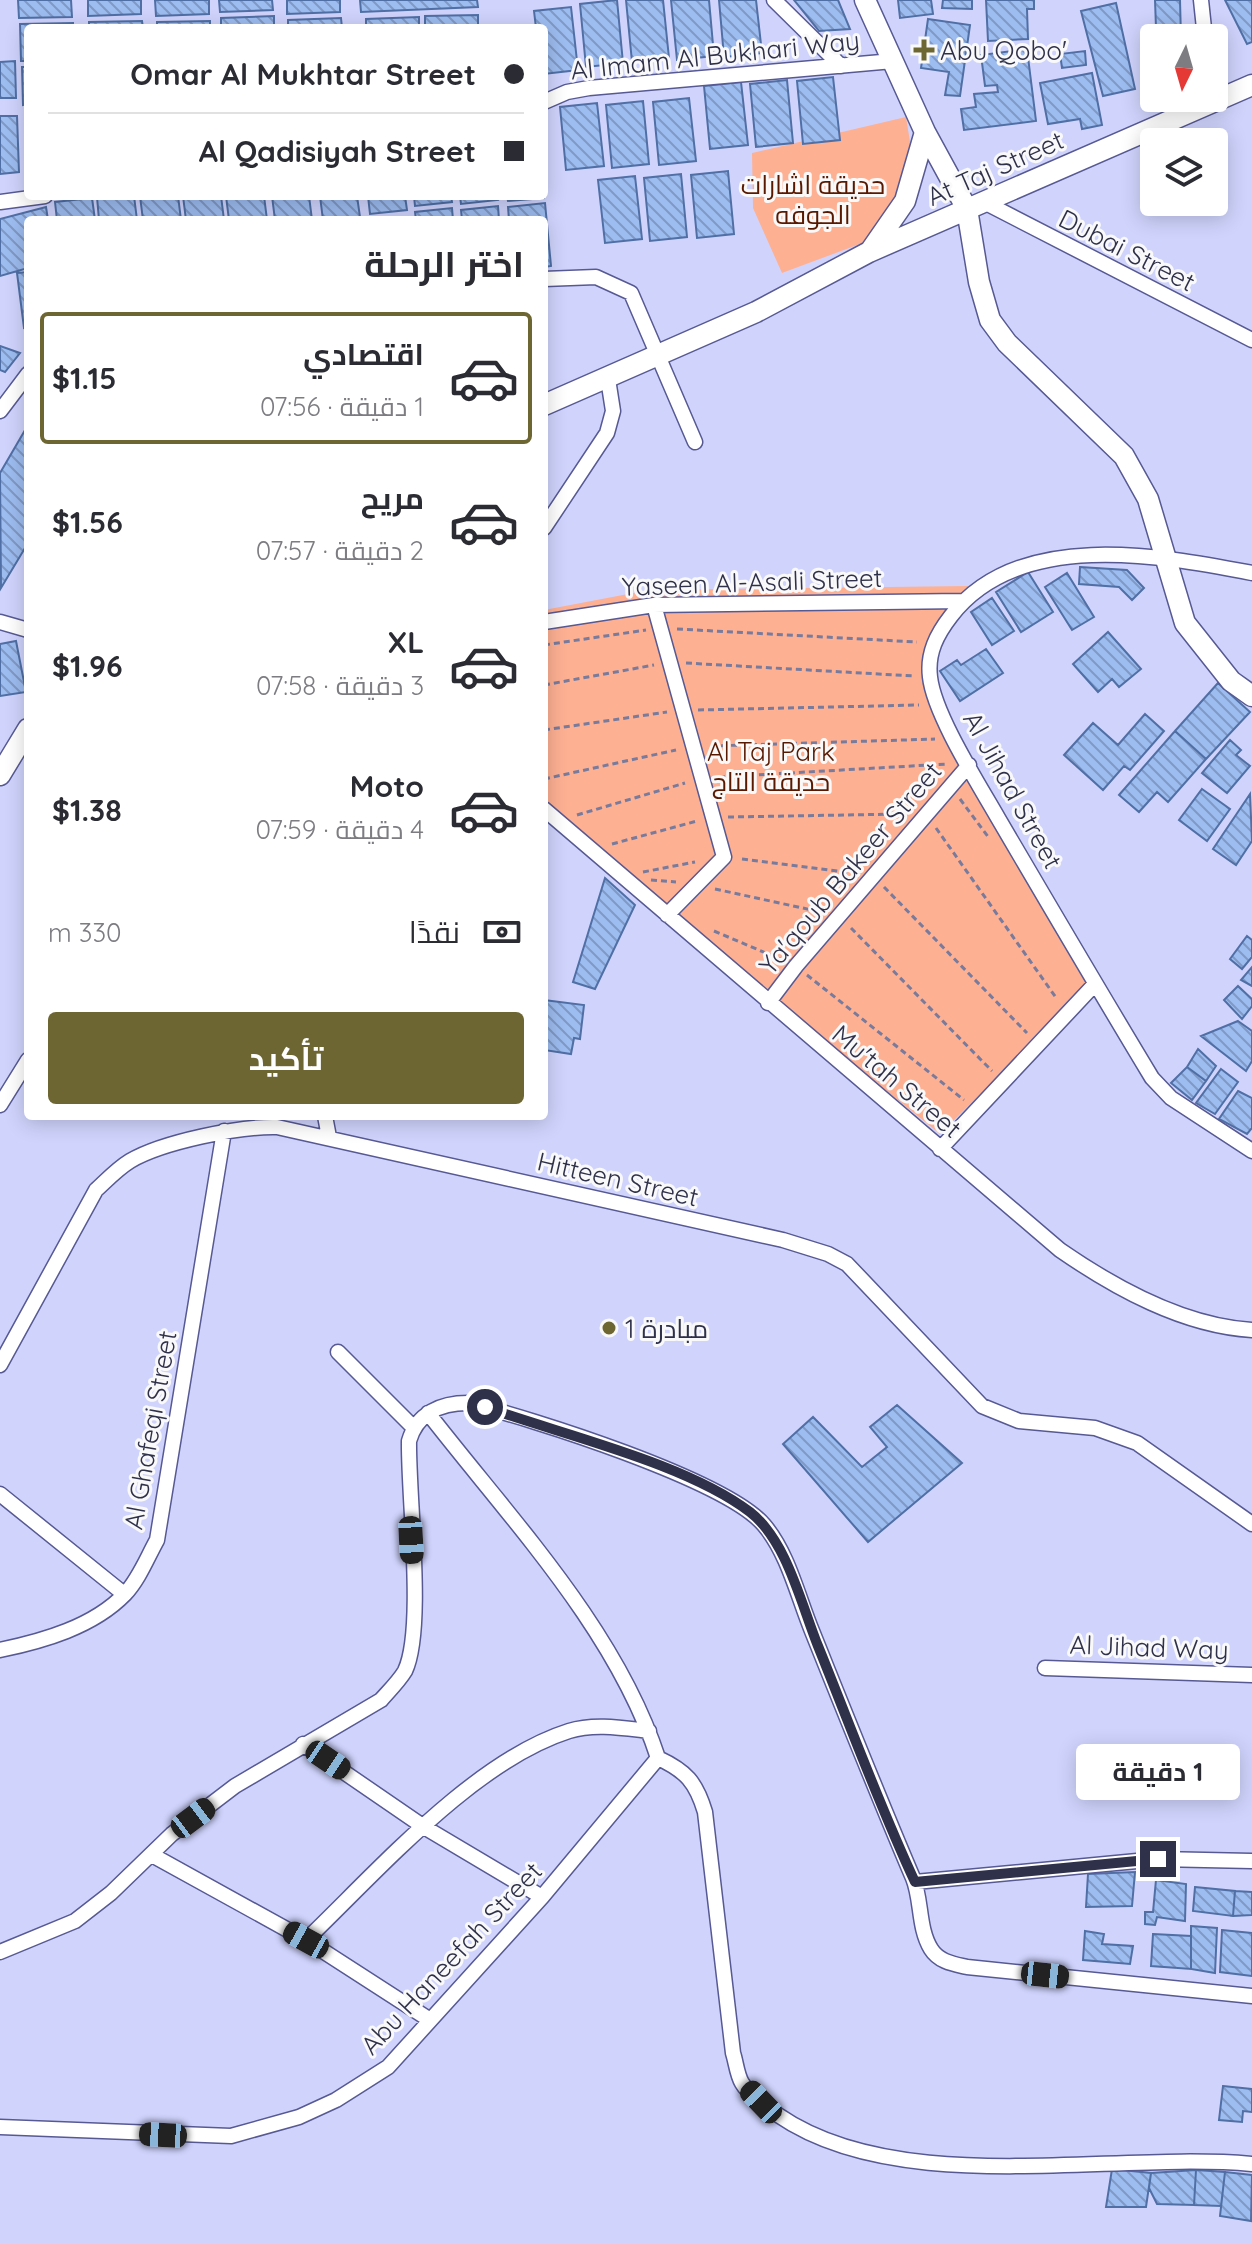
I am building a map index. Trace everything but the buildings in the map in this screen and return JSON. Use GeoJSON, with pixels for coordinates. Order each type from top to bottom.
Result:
{"type":"FeatureCollection","features":[{"type":"Feature","properties":{"kind":"street"},"geometry":{"type":"LineString","coordinates":[[774,0],[841,66]]}},
{"type":"Feature","properties":{"kind":"street"},"geometry":{"type":"LineString","coordinates":[[865,0],[925,132],[974,205],[979,282],[990,320],[1007,343],[1124,456],[1148,499],[1169,560],[1185,623],[1231,681],[1252,696]]}},
{"type":"Feature","properties":{"kind":"street"},"geometry":{"type":"LineString","coordinates":[[1201,0],[1204,24]]}},
{"type":"Feature","properties":{"kind":"street","name":"Al Imam Al Bukhari Way"},"geometry":{"type":"LineString","coordinates":[[548,100],[567,92],[589,88],[893,61]]}},
{"type":"Feature","properties":{"kind":"street","name":"At Taj Street"},"geometry":{"type":"LineString","coordinates":[[1228,94],[1249,91]]}},
{"type":"Feature","properties":{"kind":"street","name":"At Taj Street"},"geometry":{"type":"LineString","coordinates":[[548,403],[657,358],[756,312],[869,252],[1180,112]]}},
{"type":"Feature","properties":{"kind":"street"},"geometry":{"type":"LineString","coordinates":[[869,252],[905,201],[925,132]]}},
{"type":"Feature","properties":{"kind":"street"},"geometry":{"type":"LineString","coordinates":[[0,202],[24,199]]}},
{"type":"Feature","properties":{"kind":"street","name":"Dubai Street"},"geometry":{"type":"LineString","coordinates":[[974,205],[1252,340]]}},
{"type":"Feature","properties":{"kind":"street"},"geometry":{"type":"LineString","coordinates":[[548,279],[596,277],[621,286],[636,301],[657,358],[695,442]]}},
{"type":"Feature","properties":{"kind":"street"},"geometry":{"type":"LineString","coordinates":[[0,411],[24,379]]}},
{"type":"Feature","properties":{"kind":"street"},"geometry":{"type":"LineString","coordinates":[[548,522],[607,433],[613,411],[608,379]]}},
{"type":"Feature","properties":{"kind":"street"},"geometry":{"type":"LineString","coordinates":[[933,643],[963,601],[1001,574],[1039,561],[1080,556],[1169,560],[1252,573]]}},
{"type":"Feature","properties":{"kind":"street","name":"Yaseen Al-Asali Street"},"geometry":{"type":"LineString","coordinates":[[548,621],[654,605],[963,601]]}},
{"type":"Feature","properties":{"kind":"street"},"geometry":{"type":"LineString","coordinates":[[654,605],[724,857],[667,915]]}},
{"type":"Feature","properties":{"kind":"street"},"geometry":{"type":"LineString","coordinates":[[0,622],[24,629]]}},
{"type":"Feature","properties":{"kind":"street","name":"Al Jihad Street"},"geometry":{"type":"LineString","coordinates":[[933,643],[930,677],[955,739],[1152,1078],[1171,1098],[1252,1151]]}},
{"type":"Feature","properties":{"kind":"street"},"geometry":{"type":"LineString","coordinates":[[0,775],[24,736]]}},
{"type":"Feature","properties":{"kind":"street","name":"Ya'qoub Bakeer Street"},"geometry":{"type":"LineString","coordinates":[[768,1003],[968,764]]}},
{"type":"Feature","properties":{"kind":"street","name":"Mu'tah Street"},"geometry":{"type":"LineString","coordinates":[[548,812],[1049,1242],[1109,1284],[1174,1310],[1252,1330]]}},
{"type":"Feature","properties":{"kind":"street"},"geometry":{"type":"LineString","coordinates":[[940,1149],[1095,984]]}},
{"type":"Feature","properties":{"kind":"street"},"geometry":{"type":"LineString","coordinates":[[0,1105],[24,1066]]}},
{"type":"Feature","properties":{"kind":"street"},"geometry":{"type":"LineString","coordinates":[[326,1120],[329,1137]]}},
{"type":"Feature","properties":{"kind":"street","name":"Hitteen Street"},"geometry":{"type":"LineString","coordinates":[[0,1365],[5,1347],[96,1190],[117,1169],[133,1159],[224,1131],[277,1127],[783,1240],[828,1254],[866,1281],[982,1406],[1019,1421],[1095,1428],[1137,1443],[1252,1524]]}},
{"type":"Feature","properties":{"kind":"street","name":"Al Ghafeqi Street"},"geometry":{"type":"LineString","coordinates":[[0,1650],[35,1643],[86,1623],[124,1594],[157,1540],[224,1131]]}},
{"type":"Feature","properties":{"kind":"street"},"geometry":{"type":"LineString","coordinates":[[338,1352],[413,1427]]}},
{"type":"Feature","properties":{"kind":"street"},"geometry":{"type":"LineString","coordinates":[[0,1952],[75,1921],[172,1834],[235,1786],[381,1700],[405,1671],[414,1617],[409,1441],[413,1427],[428,1413],[448,1403],[485,1407],[696,1481],[748,1511],[764,1525],[789,1575],[888,1825],[915,1882],[927,1941],[939,1958],[952,1964],[1252,1996]]}},
{"type":"Feature","properties":{"kind":"street"},"geometry":{"type":"LineString","coordinates":[[428,1413],[613,1657],[649,1731],[658,1758],[679,1768],[693,1780],[705,1812],[733,2053],[742,2082],[761,2102],[805,2133],[851,2148],[921,2161],[1000,2165],[1213,2160],[1252,2164]]}},
{"type":"Feature","properties":{"kind":"street"},"geometry":{"type":"LineString","coordinates":[[0,1494],[124,1594]]}},
{"type":"Feature","properties":{"kind":"street","name":"Al Jihad Way"},"geometry":{"type":"LineString","coordinates":[[1045,1668],[1252,1675]]}},
{"type":"Feature","properties":{"kind":"street"},"geometry":{"type":"LineString","coordinates":[[306,1940],[424,1827],[521,1751],[571,1730],[599,1727],[649,1731]]}},
{"type":"Feature","properties":{"kind":"street"},"geometry":{"type":"LineString","coordinates":[[303,1744],[424,1827],[542,1897]]}},
{"type":"Feature","properties":{"kind":"street","name":"Abu Haneefah Street"},"geometry":{"type":"LineString","coordinates":[[0,2127],[231,2136],[268,2127],[336,2100],[388,2067],[542,1897],[658,1758]]}},
{"type":"Feature","properties":{"kind":"street"},"geometry":{"type":"LineString","coordinates":[[152,1855],[306,1940],[430,2020]]}},
{"type":"Feature","properties":{"kind":"street"},"geometry":{"type":"LineString","coordinates":[[915,1882],[1144,1860],[1252,1861]]}},
{"type":"Feature","properties":{"kind":"path"},"geometry":{"type":"LineString","coordinates":[[548,644],[660,628],[933,643]]}},
{"type":"Feature","properties":{"kind":"path"},"geometry":{"type":"LineString","coordinates":[[548,684],[669,662],[930,677]]}},
{"type":"Feature","properties":{"kind":"path"},"geometry":{"type":"LineString","coordinates":[[548,729],[683,710],[940,704]]}},
{"type":"Feature","properties":{"kind":"path"},"geometry":{"type":"LineString","coordinates":[[548,778],[693,747],[955,739]]}},
{"type":"Feature","properties":{"kind":"path"},"geometry":{"type":"LineString","coordinates":[[558,820],[702,778],[968,764]]}},
{"type":"Feature","properties":{"kind":"path"},"geometry":{"type":"LineString","coordinates":[[592,850],[713,817],[926,814],[1067,1013]]}},
{"type":"Feature","properties":{"kind":"path"},"geometry":{"type":"LineString","coordinates":[[622,876],[724,857],[873,876],[1038,1044]]}},
{"type":"Feature","properties":{"kind":"path"},"geometry":{"type":"LineString","coordinates":[[622,876],[696,885],[838,916],[1003,1082]]}},
{"type":"Feature","properties":{"kind":"path"},"geometry":{"type":"LineString","coordinates":[[712,930],[796,966],[977,1109]]}},
{"type":"Feature","properties":{"kind":"green space","name":"حديقة اشارات الجوفه"},"geometry":{"type":"Polygon","coordinates":[[[906,117],[912,154],[906,196],[876,238],[782,273],[753,208],[752,153],[906,117]]]}},
{"type":"Feature","properties":{"kind":"green space","name":"Al Taj Park حديقة التاج"},"geometry":{"type":"Polygon","coordinates":[[[969,586],[928,642],[924,677],[1095,980],[940,1134],[769,996],[548,808],[548,609],[649,590],[969,586]]]}},
{"type":"Feature","properties":{"kind":"place","name":"Abu Qobo'"},"geometry":{"type":"Point","coordinates":[924,50]}},
{"type":"Feature","properties":{"kind":"place","name":"مبادرة 1"},"geometry":{"type":"Point","coordinates":[609,1328]}},
{"type":"Feature","properties":{"kind":"route"},"geometry":{"type":"LineString","coordinates":[[485,1407],[696,1481],[748,1511],[764,1525],[789,1575],[888,1825],[915,1882],[1158,1859]]}}]}
